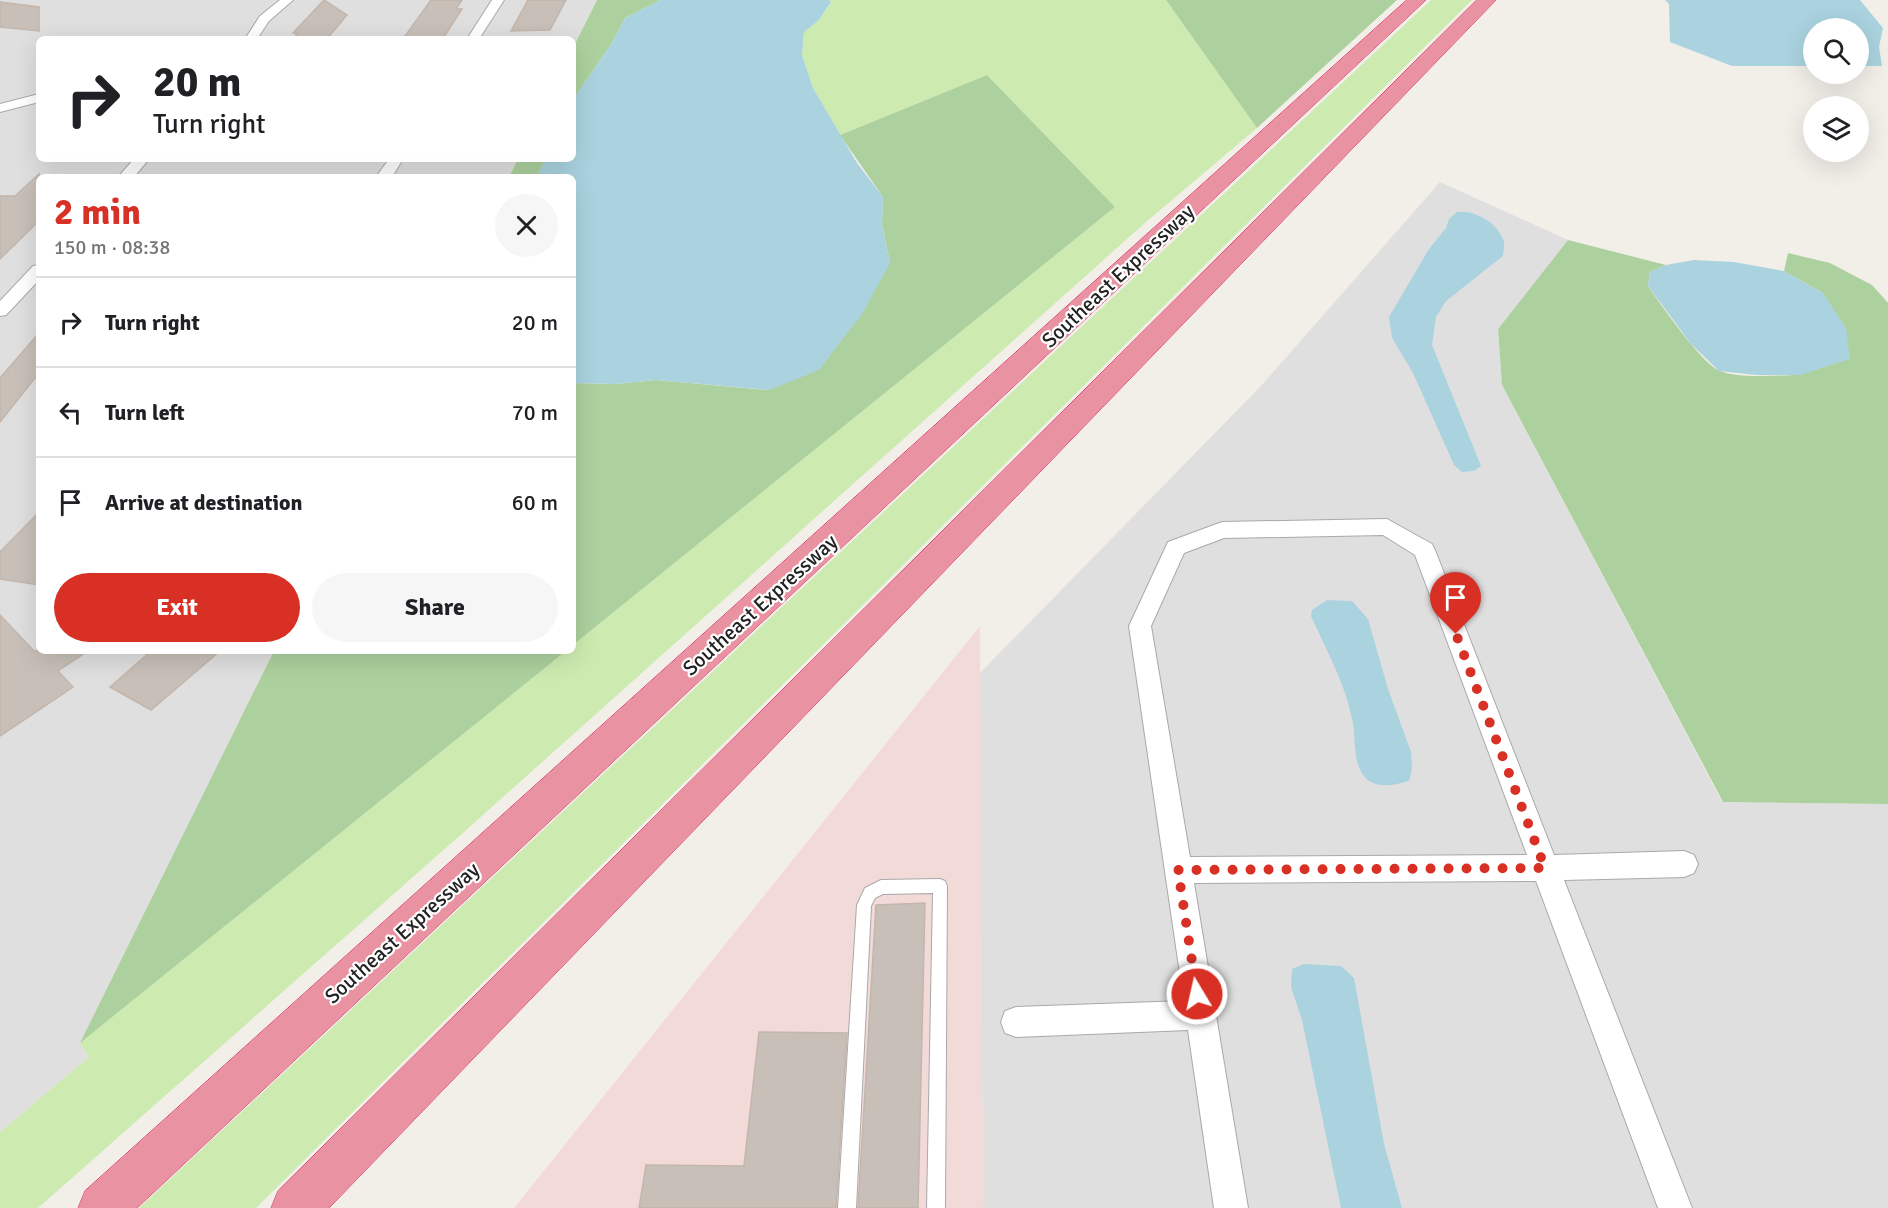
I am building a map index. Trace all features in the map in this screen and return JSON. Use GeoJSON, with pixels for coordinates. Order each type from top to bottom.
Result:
{"type":"FeatureCollection","features":[{"type":"Feature","properties":{"kind":"highway","name":"Southeast Expressway"},"geometry":{"type":"LineString","coordinates":[[102,1208],[1417,0]]}},
{"type":"Feature","properties":{"kind":"highway"},"geometry":{"type":"LineString","coordinates":[[296,1208],[1487,0]]}},
{"type":"Feature","properties":{"kind":"street"},"geometry":{"type":"LineString","coordinates":[[253,36],[264,20],[287,0]]}},
{"type":"Feature","properties":{"kind":"street"},"geometry":{"type":"LineString","coordinates":[[475,36],[498,0]]}},
{"type":"Feature","properties":{"kind":"street"},"geometry":{"type":"LineString","coordinates":[[0,108],[36,99]]}},
{"type":"Feature","properties":{"kind":"street"},"geometry":{"type":"LineString","coordinates":[[129,174],[139,162]]}},
{"type":"Feature","properties":{"kind":"street"},"geometry":{"type":"LineString","coordinates":[[0,311],[36,273]]}},
{"type":"Feature","properties":{"kind":"street"},"geometry":{"type":"LineString","coordinates":[[1231,1208],[1140,626],[1176,548],[1222,530],[1388,527],[1424,550],[1675,1208]]}},
{"type":"Feature","properties":{"kind":"street"},"geometry":{"type":"LineString","coordinates":[[1178,870],[1545,868],[1684,864]]}},
{"type":"Feature","properties":{"kind":"street"},"geometry":{"type":"LineString","coordinates":[[1016,1022],[1200,1015]]}},
{"type":"Feature","properties":{"kind":"lane"},"geometry":{"type":"LineString","coordinates":[[847,1208],[864,905],[870,893],[881,887],[940,886],[936,1208]]}},
{"type":"Feature","properties":{"kind":"shaded area"},"geometry":{"type":"Polygon","coordinates":[[[0,0],[597,0],[576,42],[576,36],[36,36],[36,162],[516,162],[510,174],[36,174],[36,654],[273,654],[89,1057],[0,1132],[0,0]]]}},
{"type":"Feature","properties":{"kind":"shaded area"},"geometry":{"type":"Polygon","coordinates":[[[1440,182],[1568,240],[1498,329],[1502,385],[1722,802],[1888,804],[1888,1208],[983,1208],[979,674],[1261,386],[1440,182]]]}},
{"type":"Feature","properties":{"kind":"shaded area"},"geometry":{"type":"Polygon","coordinates":[[[980,626],[983,1208],[514,1208],[980,626]]]}},
{"type":"Feature","properties":{"kind":"green space"},"geometry":{"type":"Polygon","coordinates":[[[597,0],[661,0],[625,18],[612,43],[576,96],[576,42],[597,0]]]}},
{"type":"Feature","properties":{"kind":"green space"},"geometry":{"type":"Polygon","coordinates":[[[829,0],[1166,0],[1257,128],[1146,222],[464,832],[38,1208],[0,1208],[0,1132],[89,1057],[80,1043],[562,654],[576,654],[576,643],[1115,207],[987,75],[840,135],[813,88],[802,55],[804,32],[819,20],[831,3],[829,0]]]}},
{"type":"Feature","properties":{"kind":"green space"},"geometry":{"type":"Polygon","coordinates":[[[1166,0],[1397,0],[1257,128],[1166,0]]]}},
{"type":"Feature","properties":{"kind":"green space"},"geometry":{"type":"Polygon","coordinates":[[[1431,0],[1472,0],[256,1208],[139,1208],[1431,0]]]}},
{"type":"Feature","properties":{"kind":"green space"},"geometry":{"type":"Polygon","coordinates":[[[987,75],[1115,207],[576,643],[576,383],[615,384],[656,380],[768,390],[890,263],[882,225],[883,197],[840,135],[987,75]]]}},
{"type":"Feature","properties":{"kind":"green space"},"geometry":{"type":"Polygon","coordinates":[[[516,162],[544,162],[538,174],[510,174],[516,162]]]}},
{"type":"Feature","properties":{"kind":"green space"},"geometry":{"type":"Polygon","coordinates":[[[1568,240],[1666,265],[1650,272],[1648,286],[1682,333],[1703,357],[1712,366],[1728,373],[1748,376],[1800,375],[1823,293],[1784,271],[1788,253],[1830,263],[1872,285],[1888,303],[1888,804],[1723,802],[1502,385],[1498,329],[1568,240]]]}},
{"type":"Feature","properties":{"kind":"green space"},"geometry":{"type":"Polygon","coordinates":[[[273,654],[562,654],[80,1043],[273,654]]]}},
{"type":"Feature","properties":{"kind":"water"},"geometry":{"type":"Polygon","coordinates":[[[661,0],[829,0],[831,2],[819,20],[804,32],[802,55],[813,88],[857,163],[883,197],[882,225],[890,263],[862,314],[819,370],[769,390],[656,380],[615,384],[576,383],[576,174],[538,174],[544,162],[576,162],[576,96],[612,43],[625,18],[661,0]]]}},
{"type":"Feature","properties":{"kind":"water"},"geometry":{"type":"Polygon","coordinates":[[[1665,0],[1860,0],[1883,28],[1879,47],[1882,66],[1869,66],[1869,18],[1803,18],[1803,66],[1732,66],[1670,42],[1669,4],[1665,0]]]}},
{"type":"Feature","properties":{"kind":"water"},"geometry":{"type":"Polygon","coordinates":[[[1457,212],[1472,213],[1485,219],[1497,229],[1504,243],[1503,256],[1446,301],[1436,317],[1432,345],[1481,466],[1474,471],[1462,472],[1454,465],[1413,373],[1392,338],[1389,317],[1429,249],[1446,228],[1449,219],[1457,212]]]}},
{"type":"Feature","properties":{"kind":"water"},"geometry":{"type":"Polygon","coordinates":[[[1694,260],[1734,262],[1784,271],[1823,293],[1846,328],[1850,359],[1800,375],[1756,375],[1719,371],[1691,344],[1648,286],[1650,272],[1666,265],[1694,260]]]}},
{"type":"Feature","properties":{"kind":"water"},"geometry":{"type":"Polygon","coordinates":[[[1327,600],[1352,601],[1368,619],[1388,689],[1411,752],[1412,769],[1409,781],[1382,785],[1366,779],[1361,773],[1356,757],[1353,724],[1346,695],[1311,616],[1312,610],[1327,600]]]}},
{"type":"Feature","properties":{"kind":"water"},"geometry":{"type":"Polygon","coordinates":[[[1304,964],[1341,966],[1354,978],[1384,1144],[1402,1208],[1341,1208],[1302,1020],[1291,987],[1292,969],[1304,964]]]}},
{"type":"Feature","properties":{"kind":"building"},"geometry":{"type":"Polygon","coordinates":[[[324,0],[347,15],[330,36],[296,36],[297,33],[293,33],[324,0]]]}},
{"type":"Feature","properties":{"kind":"building"},"geometry":{"type":"Polygon","coordinates":[[[431,0],[462,0],[456,9],[462,9],[445,36],[405,36],[431,0]]]}},
{"type":"Feature","properties":{"kind":"building"},"geometry":{"type":"Polygon","coordinates":[[[528,0],[566,0],[550,30],[511,31],[528,0]]]}},
{"type":"Feature","properties":{"kind":"building"},"geometry":{"type":"Polygon","coordinates":[[[0,2],[39,7],[39,31],[0,27],[0,2]]]}},
{"type":"Feature","properties":{"kind":"building"},"geometry":{"type":"Polygon","coordinates":[[[36,177],[36,224],[0,259],[0,196],[15,196],[36,177]]]}},
{"type":"Feature","properties":{"kind":"building"},"geometry":{"type":"Polygon","coordinates":[[[36,336],[36,377],[0,422],[0,378],[36,336]]]}},
{"type":"Feature","properties":{"kind":"building"},"geometry":{"type":"Polygon","coordinates":[[[36,515],[36,585],[0,579],[0,552],[36,515]]]}},
{"type":"Feature","properties":{"kind":"building"},"geometry":{"type":"Polygon","coordinates":[[[0,615],[36,651],[36,654],[84,654],[58,671],[73,687],[0,736],[0,615]]]}},
{"type":"Feature","properties":{"kind":"building"},"geometry":{"type":"Polygon","coordinates":[[[148,654],[216,654],[151,710],[110,687],[148,654]]]}},
{"type":"Feature","properties":{"kind":"building"},"geometry":{"type":"Polygon","coordinates":[[[925,903],[918,1208],[858,1208],[876,905],[925,903]]]}},
{"type":"Feature","properties":{"kind":"building"},"geometry":{"type":"Polygon","coordinates":[[[759,1032],[847,1033],[836,1208],[639,1208],[646,1165],[744,1166],[759,1032]]]}},
{"type":"Feature","properties":{"kind":"route"},"geometry":{"type":"LineString","coordinates":[[1197,994],[1178,870],[1545,868],[1456,634]]}}]}
